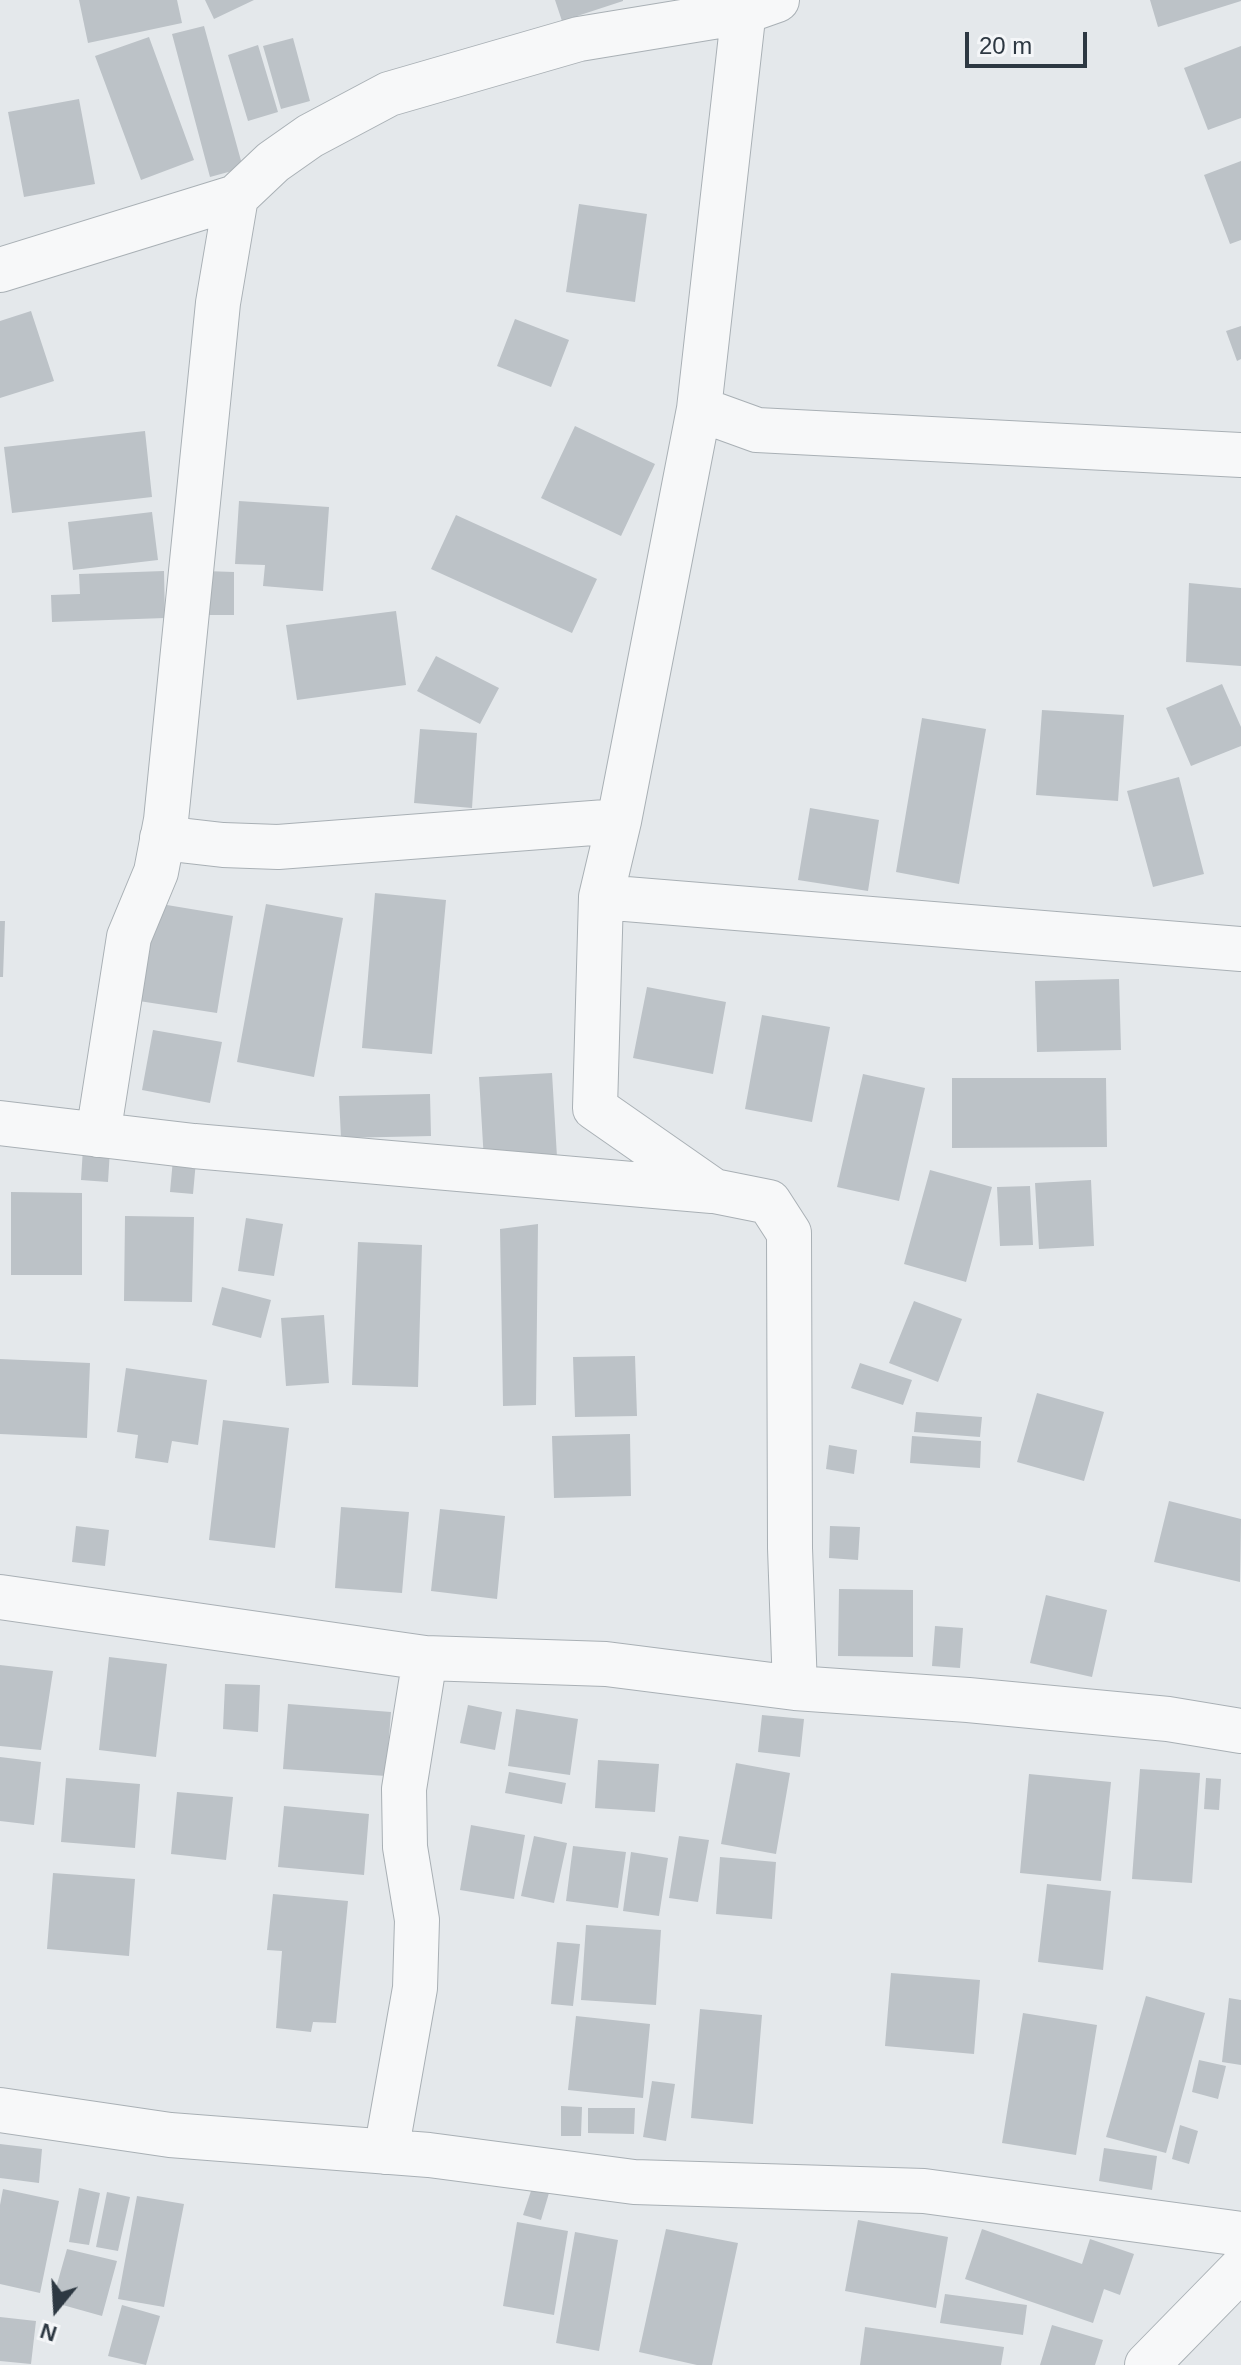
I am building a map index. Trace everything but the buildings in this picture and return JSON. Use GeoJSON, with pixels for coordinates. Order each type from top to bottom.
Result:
{"type":"FeatureCollection","features":[{"type":"Feature","properties":{"kind":"street"},"geometry":{"type":"LineString","coordinates":[[0,270],[236,197],[273,162],[310,136],[389,94],[579,39],[755,4],[699,409],[619,821],[601,897],[595,1108],[714,1191]]}},
{"type":"Feature","properties":{"kind":"street"},"geometry":{"type":"LineString","coordinates":[[98,1135],[129,937],[156,872],[162,838],[185,655],[218,303],[236,197]]}},
{"type":"Feature","properties":{"kind":"street"},"geometry":{"type":"LineString","coordinates":[[699,409],[757,430],[1241,455]]}},
{"type":"Feature","properties":{"kind":"street"},"geometry":{"type":"LineString","coordinates":[[162,838],[278,847],[619,821]]}},
{"type":"Feature","properties":{"kind":"street"},"geometry":{"type":"LineString","coordinates":[[601,897],[1241,949]]}},
{"type":"Feature","properties":{"kind":"street"},"geometry":{"type":"LineString","coordinates":[[0,1123],[194,1146],[714,1191],[769,1202],[789,1233],[790,1533],[795,1688]]}},
{"type":"Feature","properties":{"kind":"street"},"geometry":{"type":"LineString","coordinates":[[0,1597],[425,1658],[606,1664],[795,1688],[1168,1719],[1241,1731]]}},
{"type":"Feature","properties":{"kind":"street"},"geometry":{"type":"LineString","coordinates":[[386,2152],[415,1988],[417,1920],[405,1847],[404,1789],[425,1658]]}},
{"type":"Feature","properties":{"kind":"street"},"geometry":{"type":"LineString","coordinates":[[0,2110],[170,2135],[386,2152],[634,2182],[924,2191],[1241,2234]]}},
{"type":"Feature","properties":{"kind":"street"},"geometry":{"type":"LineString","coordinates":[[1147,2365],[1241,2269]]}}]}
